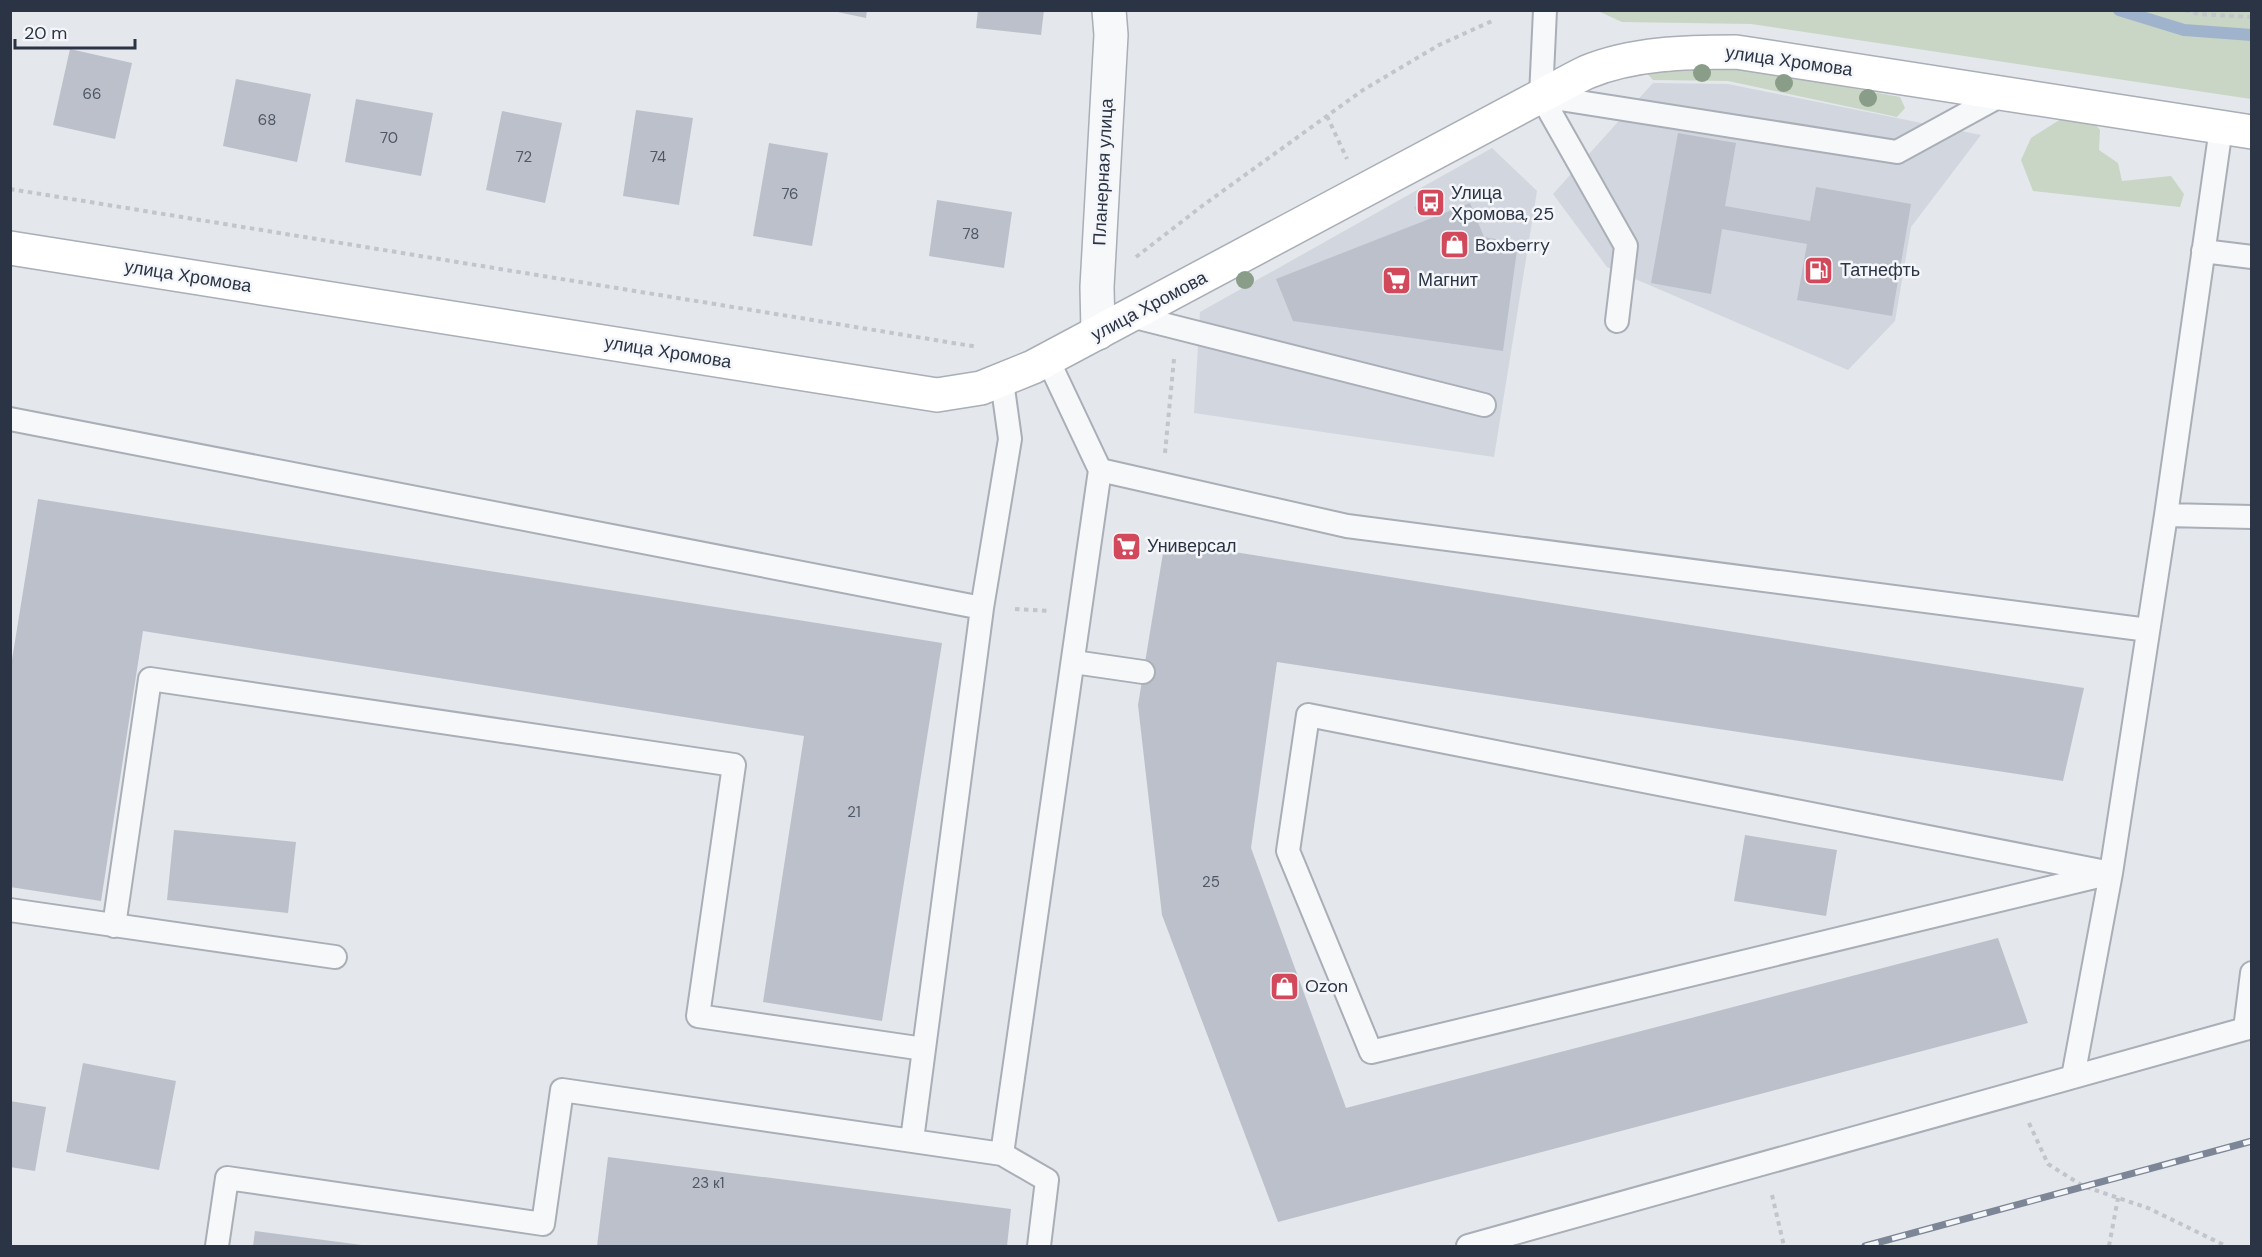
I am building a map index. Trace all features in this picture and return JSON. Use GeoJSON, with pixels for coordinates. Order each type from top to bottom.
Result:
{"type":"FeatureCollection","features":[{"type":"Feature","properties":{"kind":"main road","name":"улица Хромова"},"geometry":{"type":"LineString","coordinates":[[10,248],[937,394],[959,392],[1002,381],[1048,360],[1541,96],[1588,72],[1618,62],[1692,52],[1736,51],[2236,130]]}},
{"type":"Feature","properties":{"kind":"street","name":"Планерная улица"},"geometry":{"type":"LineString","coordinates":[[1098,333],[1097,287],[1110,35],[1109,10]]}},
{"type":"Feature","properties":{"kind":"lane"},"geometry":{"type":"LineString","coordinates":[[1545,10],[1541,96],[1626,246],[1617,321]]}},
{"type":"Feature","properties":{"kind":"lane"},"geometry":{"type":"LineString","coordinates":[[1541,96],[1897,152],[2003,94]]}},
{"type":"Feature","properties":{"kind":"lane"},"geometry":{"type":"LineString","coordinates":[[2073,1077],[2111,873],[2166,514],[2203,251],[2236,130]]}},
{"type":"Feature","properties":{"kind":"lane"},"geometry":{"type":"LineString","coordinates":[[2203,251],[2252,257]]}},
{"type":"Feature","properties":{"kind":"lane"},"geometry":{"type":"LineString","coordinates":[[1131,316],[1484,405]]}},
{"type":"Feature","properties":{"kind":"lane"},"geometry":{"type":"LineString","coordinates":[[1002,1154],[1100,470],[1048,360]]}},
{"type":"Feature","properties":{"kind":"lane"},"geometry":{"type":"LineString","coordinates":[[912,1140],[982,608],[1010,440],[1002,381]]}},
{"type":"Feature","properties":{"kind":"lane"},"geometry":{"type":"LineString","coordinates":[[10,420],[982,608]]}},
{"type":"Feature","properties":{"kind":"lane"},"geometry":{"type":"LineString","coordinates":[[1100,470],[1347,526],[2148,630]]}},
{"type":"Feature","properties":{"kind":"lane"},"geometry":{"type":"LineString","coordinates":[[2166,514],[2252,517]]}},
{"type":"Feature","properties":{"kind":"lane"},"geometry":{"type":"LineString","coordinates":[[1074,662],[1143,672]]}},
{"type":"Feature","properties":{"kind":"lane"},"geometry":{"type":"LineString","coordinates":[[114,926],[150,680],[723,763],[734,765],[698,1016],[924,1049]]}},
{"type":"Feature","properties":{"kind":"lane"},"geometry":{"type":"LineString","coordinates":[[1308,715],[2111,873],[1371,1052],[1288,851],[1308,715]]}},
{"type":"Feature","properties":{"kind":"lane"},"geometry":{"type":"LineString","coordinates":[[11,910],[335,957]]}},
{"type":"Feature","properties":{"kind":"lane"},"geometry":{"type":"LineString","coordinates":[[1468,1246],[2248,1028],[2252,973]]}},
{"type":"Feature","properties":{"kind":"lane"},"geometry":{"type":"LineString","coordinates":[[217,1246],[227,1178],[543,1224],[562,1090],[1002,1154],[1047,1180],[1039,1246]]}},
{"type":"Feature","properties":{"kind":"path"},"geometry":{"type":"LineString","coordinates":[[2185,10],[2198,14],[2252,17]]}},
{"type":"Feature","properties":{"kind":"path"},"geometry":{"type":"LineString","coordinates":[[1097,287],[1202,206],[1363,90],[1439,45],[1492,21]]}},
{"type":"Feature","properties":{"kind":"path"},"geometry":{"type":"LineString","coordinates":[[1327,116],[1350,166]]}},
{"type":"Feature","properties":{"kind":"path"},"geometry":{"type":"LineString","coordinates":[[10,189],[983,348]]}},
{"type":"Feature","properties":{"kind":"path"},"geometry":{"type":"LineString","coordinates":[[982,608],[1080,612]]}},
{"type":"Feature","properties":{"kind":"path"},"geometry":{"type":"LineString","coordinates":[[2015,1093],[2048,1164],[2083,1186],[2148,1208],[2226,1246]]}},
{"type":"Feature","properties":{"kind":"path"},"geometry":{"type":"LineString","coordinates":[[1765,1163],[1784,1246]]}},
{"type":"Feature","properties":{"kind":"path"},"geometry":{"type":"LineString","coordinates":[[2109,1246],[2118,1198]]}},
{"type":"Feature","properties":{"kind":"shaded area"},"geometry":{"type":"Polygon","coordinates":[[[1653,83],[1728,84],[1981,135],[1911,227],[1895,321],[1848,370],[1607,267],[1553,194],[1653,83]]]}},
{"type":"Feature","properties":{"kind":"shaded area"},"geometry":{"type":"Polygon","coordinates":[[[1492,148],[1537,191],[1494,457],[1194,413],[1200,312],[1492,148]]]}},
{"type":"Feature","properties":{"kind":"green space"},"geometry":{"type":"Polygon","coordinates":[[[1598,11],[2251,11],[2251,99],[1751,24],[1622,22],[1598,11]]]}},
{"type":"Feature","properties":{"kind":"green space"},"geometry":{"type":"Polygon","coordinates":[[[1722,64],[1900,97],[1905,108],[1897,117],[1728,81],[1653,80],[1645,71],[1722,64]]]}},
{"type":"Feature","properties":{"kind":"green space"},"geometry":{"type":"Polygon","coordinates":[[[2088,115],[2100,130],[2099,150],[2118,163],[2122,181],[2171,176],[2184,194],[2180,207],[2033,191],[2021,160],[2031,138],[2061,119],[2088,115]]]}},
{"type":"Feature","properties":{"kind":"building"},"geometry":{"type":"Polygon","coordinates":[[[828,10],[867,10],[866,18],[828,10]]]}},
{"type":"Feature","properties":{"kind":"building"},"geometry":{"type":"Polygon","coordinates":[[[978,10],[1044,10],[1041,35],[976,28],[978,10]]]}},
{"type":"Feature","properties":{"kind":"building"},"geometry":{"type":"Polygon","coordinates":[[[70,49],[132,63],[115,139],[53,125],[70,49]]]}},
{"type":"Feature","properties":{"kind":"building"},"geometry":{"type":"Polygon","coordinates":[[[236,79],[311,94],[297,162],[223,146],[236,79]]]}},
{"type":"Feature","properties":{"kind":"building"},"geometry":{"type":"Polygon","coordinates":[[[356,99],[433,113],[421,176],[345,162],[356,99]]]}},
{"type":"Feature","properties":{"kind":"building"},"geometry":{"type":"Polygon","coordinates":[[[636,110],[693,118],[679,205],[623,196],[636,110]]]}},
{"type":"Feature","properties":{"kind":"building"},"geometry":{"type":"Polygon","coordinates":[[[502,111],[562,123],[545,203],[486,190],[502,111]]]}},
{"type":"Feature","properties":{"kind":"building"},"geometry":{"type":"Polygon","coordinates":[[[1678,133],[1736,143],[1725,206],[1810,221],[1816,187],[1911,204],[1892,316],[1797,300],[1807,244],[1722,229],[1711,294],[1651,283],[1678,133]]]}},
{"type":"Feature","properties":{"kind":"building"},"geometry":{"type":"Polygon","coordinates":[[[769,143],[828,153],[812,246],[753,236],[769,143]]]}},
{"type":"Feature","properties":{"kind":"building"},"geometry":{"type":"Polygon","coordinates":[[[937,200],[1012,212],[1004,268],[929,256],[937,200]]]}},
{"type":"Feature","properties":{"kind":"building"},"geometry":{"type":"Polygon","coordinates":[[[1470,203],[1484,237],[1518,243],[1503,351],[1293,321],[1276,279],[1470,203]]]}},
{"type":"Feature","properties":{"kind":"building"},"geometry":{"type":"Polygon","coordinates":[[[38,499],[942,643],[882,1021],[763,1002],[804,736],[143,631],[101,901],[10,887],[10,672],[38,499]]]}},
{"type":"Feature","properties":{"kind":"building"},"geometry":{"type":"Polygon","coordinates":[[[1165,541],[2084,688],[2063,781],[1277,662],[1251,848],[1346,1108],[1998,938],[2028,1023],[1278,1222],[1162,915],[1138,705],[1165,541]]]}},
{"type":"Feature","properties":{"kind":"building"},"geometry":{"type":"Polygon","coordinates":[[[174,830],[296,842],[288,913],[167,900],[174,830]]]}},
{"type":"Feature","properties":{"kind":"building"},"geometry":{"type":"Polygon","coordinates":[[[1745,835],[1837,850],[1826,916],[1734,901],[1745,835]]]}},
{"type":"Feature","properties":{"kind":"building"},"geometry":{"type":"Polygon","coordinates":[[[83,1063],[176,1081],[159,1170],[66,1152],[83,1063]]]}},
{"type":"Feature","properties":{"kind":"building"},"geometry":{"type":"Polygon","coordinates":[[[10,1101],[46,1107],[35,1171],[10,1167],[10,1101]]]}},
{"type":"Feature","properties":{"kind":"building"},"geometry":{"type":"Polygon","coordinates":[[[608,1157],[1011,1209],[1007,1246],[597,1246],[608,1157]]]}},
{"type":"Feature","properties":{"kind":"building"},"geometry":{"type":"Polygon","coordinates":[[[255,1231],[362,1245],[362,1246],[253,1246],[255,1231]]]}},
{"type":"Feature","properties":{"kind":"waterway"},"geometry":{"type":"LineString","coordinates":[[2119,10],[2184,30],[2252,35]]}},
{"type":"Feature","properties":{"kind":"railway"},"geometry":{"type":"LineString","coordinates":[[1865,1246],[2252,1141]]}},
{"type":"Feature","properties":{"kind":"place","name":"Улица Хромова, 25"},"geometry":{"type":"Point","coordinates":[1430,203]}},
{"type":"Feature","properties":{"kind":"place","name":"Boxberry"},"geometry":{"type":"Point","coordinates":[1454,245]}},
{"type":"Feature","properties":{"kind":"place","name":"Татнефть"},"geometry":{"type":"Point","coordinates":[1819,270]}},
{"type":"Feature","properties":{"kind":"place","name":"Магнит"},"geometry":{"type":"Point","coordinates":[1397,280]}},
{"type":"Feature","properties":{"kind":"place","name":"Универсал"},"geometry":{"type":"Point","coordinates":[1126,546]}},
{"type":"Feature","properties":{"kind":"place","name":"Ozon"},"geometry":{"type":"Point","coordinates":[1284,986]}}]}
